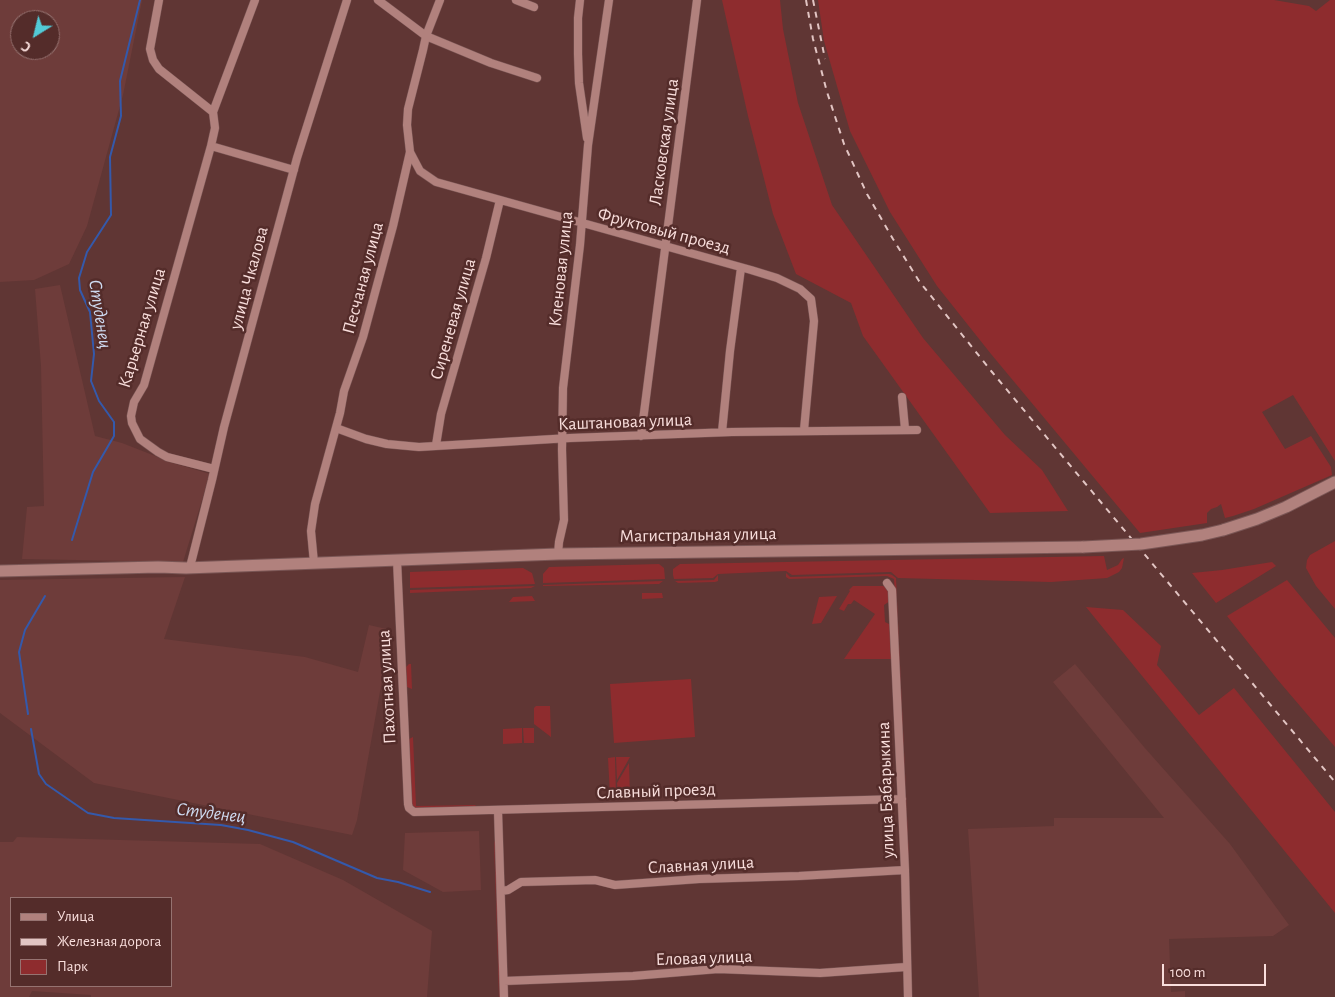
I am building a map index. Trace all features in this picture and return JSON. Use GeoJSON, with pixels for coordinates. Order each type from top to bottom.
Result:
{"type":"FeatureCollection","features":[{"type":"Feature","properties":{"kind":"main road","name":"Магистральная улица"},"geometry":{"type":"LineString","coordinates":[[0,571],[158,566],[190,567],[558,554],[1083,547],[1141,544],[1223,530],[1264,516],[1335,482]]}},
{"type":"Feature","properties":{"kind":"street"},"geometry":{"type":"LineString","coordinates":[[159,0],[150,49],[153,60],[159,70],[213,112]]}},
{"type":"Feature","properties":{"kind":"street","name":"Карьерная улица"},"geometry":{"type":"LineString","coordinates":[[214,469],[167,457],[158,452],[140,439],[131,416],[134,402],[144,385],[211,146],[215,128],[213,112],[255,0]]}},
{"type":"Feature","properties":{"kind":"street","name":"улица Чкалова"},"geometry":{"type":"LineString","coordinates":[[190,567],[224,427],[294,170],[347,0]]}},
{"type":"Feature","properties":{"kind":"street"},"geometry":{"type":"LineString","coordinates":[[378,0],[426,36],[491,63],[537,78]]}},
{"type":"Feature","properties":{"kind":"street","name":"Песчаная улица"},"geometry":{"type":"LineString","coordinates":[[314,563],[311,531],[316,504],[344,390],[363,337],[380,278],[410,152],[408,109],[426,36],[440,0]]}},
{"type":"Feature","properties":{"kind":"street"},"geometry":{"type":"LineString","coordinates":[[516,0],[534,7]]}},
{"type":"Feature","properties":{"kind":"street"},"geometry":{"type":"LineString","coordinates":[[580,0],[578,36],[579,83],[588,145]]}},
{"type":"Feature","properties":{"kind":"street","name":"Кленовая улица"},"geometry":{"type":"LineString","coordinates":[[558,554],[564,520],[563,388],[580,244],[588,145],[609,0]]}},
{"type":"Feature","properties":{"kind":"street","name":"Ласковская улица"},"geometry":{"type":"LineString","coordinates":[[641,436],[698,0]]}},
{"type":"Feature","properties":{"kind":"street"},"geometry":{"type":"LineString","coordinates":[[211,146],[294,170]]}},
{"type":"Feature","properties":{"kind":"street","name":"Фруктовый проезд"},"geometry":{"type":"LineString","coordinates":[[410,152],[419,170],[431,180],[777,278],[800,289],[811,300],[814,321],[804,430]]}},
{"type":"Feature","properties":{"kind":"street","name":"Сиреневая улица"},"geometry":{"type":"LineString","coordinates":[[436,446],[441,414],[486,258],[500,200]]}},
{"type":"Feature","properties":{"kind":"street"},"geometry":{"type":"LineString","coordinates":[[722,432],[741,268]]}},
{"type":"Feature","properties":{"kind":"street"},"geometry":{"type":"LineString","coordinates":[[902,397],[905,429]]}},
{"type":"Feature","properties":{"kind":"street","name":"Каштановая улица"},"geometry":{"type":"LineString","coordinates":[[336,428],[366,439],[404,446],[722,432],[917,430]]}},
{"type":"Feature","properties":{"kind":"street","name":"Пахотная улица"},"geometry":{"type":"LineString","coordinates":[[397,560],[408,804],[411,811]]}},
{"type":"Feature","properties":{"kind":"street","name":"улица Бабарыкина"},"geometry":{"type":"LineString","coordinates":[[887,583],[892,590],[905,870],[908,997]]}},
{"type":"Feature","properties":{"kind":"street","name":"Славный проезд"},"geometry":{"type":"LineString","coordinates":[[411,811],[417,813],[902,799]]}},
{"type":"Feature","properties":{"kind":"street"},"geometry":{"type":"LineString","coordinates":[[498,810],[504,997]]}},
{"type":"Feature","properties":{"kind":"street","name":"Славная улица"},"geometry":{"type":"LineString","coordinates":[[501,891],[508,890],[521,882],[538,881],[595,880],[615,885],[699,879],[905,870]]}},
{"type":"Feature","properties":{"kind":"street","name":"Еловая улица"},"geometry":{"type":"LineString","coordinates":[[504,980],[633,976],[718,968],[820,973],[906,968]]}},
{"type":"Feature","properties":{"kind":"shaded area"},"geometry":{"type":"Polygon","coordinates":[[[0,0],[142,0],[123,95],[87,226],[69,264],[34,280],[0,282],[0,0]]]}},
{"type":"Feature","properties":{"kind":"shaded area"},"geometry":{"type":"Polygon","coordinates":[[[60,285],[95,436],[122,443],[173,463],[210,474],[183,562],[22,559],[27,507],[44,506],[41,366],[35,289],[60,285]]]}},
{"type":"Feature","properties":{"kind":"shaded area"},"geometry":{"type":"Polygon","coordinates":[[[185,577],[164,639],[305,657],[358,672],[369,625],[391,630],[357,820],[352,835],[94,783],[0,713],[0,580],[185,577]]]}},
{"type":"Feature","properties":{"kind":"shaded area"},"geometry":{"type":"Polygon","coordinates":[[[1075,664],[1144,747],[1230,844],[1289,925],[1273,936],[1169,939],[1171,992],[1185,991],[1185,997],[979,997],[968,829],[1054,826],[1054,818],[1164,818],[1053,682],[1075,664]]]}},
{"type":"Feature","properties":{"kind":"shaded area"},"geometry":{"type":"Polygon","coordinates":[[[479,831],[481,890],[443,892],[403,870],[405,833],[479,831]]]}},
{"type":"Feature","properties":{"kind":"shaded area"},"geometry":{"type":"Polygon","coordinates":[[[17,837],[260,844],[343,880],[432,931],[427,997],[91,997],[91,995],[32,991],[29,997],[0,997],[0,842],[13,842],[17,837]]]}},
{"type":"Feature","properties":{"kind":"green space"},"geometry":{"type":"Polygon","coordinates":[[[722,0],[780,0],[783,29],[798,103],[832,205],[923,338],[1005,435],[1042,470],[1068,511],[990,513],[863,336],[851,303],[796,274],[773,214],[748,116],[722,0]]]}},
{"type":"Feature","properties":{"kind":"green space"},"geometry":{"type":"Polygon","coordinates":[[[818,0],[1274,0],[1309,6],[1316,11],[1330,0],[1335,0],[1335,461],[1293,395],[1262,412],[1285,449],[1311,436],[1331,467],[1332,475],[1254,509],[1233,516],[1225,518],[1221,504],[1207,513],[1207,523],[1140,533],[937,286],[890,212],[850,131],[824,41],[818,0]]]}},
{"type":"Feature","properties":{"kind":"green space"},"geometry":{"type":"Polygon","coordinates":[[[1335,541],[1335,609],[1316,586],[1306,568],[1310,555],[1335,541]]]}},
{"type":"Feature","properties":{"kind":"green space"},"geometry":{"type":"Polygon","coordinates":[[[1104,556],[1107,570],[1118,565],[1124,558],[1119,572],[1107,578],[1051,582],[898,578],[891,572],[792,575],[786,571],[718,574],[713,578],[674,579],[673,575],[673,569],[680,564],[1104,556]]]}},
{"type":"Feature","properties":{"kind":"green space"},"geometry":{"type":"Polygon","coordinates":[[[1272,562],[1276,566],[1216,603],[1192,573],[1222,570],[1272,562]]]}},
{"type":"Feature","properties":{"kind":"green space"},"geometry":{"type":"Polygon","coordinates":[[[659,564],[664,568],[665,579],[543,583],[543,574],[549,567],[659,564]]]}},
{"type":"Feature","properties":{"kind":"green space"},"geometry":{"type":"Polygon","coordinates":[[[523,568],[532,573],[535,584],[410,588],[410,572],[523,568]]]}},
{"type":"Feature","properties":{"kind":"green space"},"geometry":{"type":"Polygon","coordinates":[[[786,573],[790,577],[889,574],[896,578],[909,859],[907,859],[906,796],[894,579],[887,576],[789,579],[786,577],[786,573]]]}},
{"type":"Feature","properties":{"kind":"green space"},"geometry":{"type":"Polygon","coordinates":[[[718,575],[718,581],[715,582],[678,583],[675,581],[714,580],[718,575]]]}},
{"type":"Feature","properties":{"kind":"green space"},"geometry":{"type":"Polygon","coordinates":[[[1287,580],[1335,638],[1335,747],[1227,616],[1287,580]]]}},
{"type":"Feature","properties":{"kind":"green space"},"geometry":{"type":"Polygon","coordinates":[[[663,581],[659,584],[543,586],[543,585],[663,581]]]}},
{"type":"Feature","properties":{"kind":"green space"},"geometry":{"type":"Polygon","coordinates":[[[535,586],[531,588],[410,593],[410,590],[535,586]]]}},
{"type":"Feature","properties":{"kind":"green space"},"geometry":{"type":"Polygon","coordinates":[[[853,586],[883,586],[888,588],[890,601],[884,605],[885,622],[891,625],[891,659],[844,659],[875,614],[854,600],[851,604],[848,604],[844,611],[839,609],[849,590],[853,586]]]}},
{"type":"Feature","properties":{"kind":"green space"},"geometry":{"type":"Polygon","coordinates":[[[642,593],[662,593],[663,598],[642,599],[642,593]]]}},
{"type":"Feature","properties":{"kind":"green space"},"geometry":{"type":"Polygon","coordinates":[[[532,596],[535,601],[509,602],[513,597],[532,596]]]}},
{"type":"Feature","properties":{"kind":"green space"},"geometry":{"type":"Polygon","coordinates":[[[837,596],[821,623],[812,624],[819,597],[837,596]]]}},
{"type":"Feature","properties":{"kind":"green space"},"geometry":{"type":"Polygon","coordinates":[[[1086,607],[1123,610],[1161,646],[1157,665],[1199,715],[1234,688],[1335,812],[1335,913],[1086,607]]]}},
{"type":"Feature","properties":{"kind":"green space"},"geometry":{"type":"Polygon","coordinates":[[[411,664],[412,689],[407,687],[406,667],[411,664]]]}},
{"type":"Feature","properties":{"kind":"green space"},"geometry":{"type":"Polygon","coordinates":[[[691,679],[695,737],[614,743],[610,684],[691,679]]]}},
{"type":"Feature","properties":{"kind":"green space"},"geometry":{"type":"Polygon","coordinates":[[[536,706],[550,706],[551,737],[534,724],[534,708],[536,706]]]}},
{"type":"Feature","properties":{"kind":"green space"},"geometry":{"type":"Polygon","coordinates":[[[522,728],[522,743],[503,744],[503,729],[522,728]]]}},
{"type":"Feature","properties":{"kind":"green space"},"geometry":{"type":"Polygon","coordinates":[[[523,728],[534,728],[534,743],[524,743],[523,728]]]}},
{"type":"Feature","properties":{"kind":"green space"},"geometry":{"type":"Polygon","coordinates":[[[413,737],[416,806],[476,805],[474,807],[416,809],[411,807],[409,739],[413,737]]]}},
{"type":"Feature","properties":{"kind":"green space"},"geometry":{"type":"Polygon","coordinates":[[[615,757],[616,796],[610,796],[608,758],[615,757]]]}},
{"type":"Feature","properties":{"kind":"green space"},"geometry":{"type":"Polygon","coordinates":[[[616,757],[630,757],[617,780],[616,757]]]}},
{"type":"Feature","properties":{"kind":"green space"},"geometry":{"type":"Polygon","coordinates":[[[629,763],[630,796],[618,796],[617,783],[629,763]]]}},
{"type":"Feature","properties":{"kind":"green space"},"geometry":{"type":"Polygon","coordinates":[[[494,840],[495,843],[500,997],[499,997],[494,840]]]}},
{"type":"Feature","properties":{"kind":"waterway","name":"Студенец"},"geometry":{"type":"LineString","coordinates":[[72,540],[93,472],[114,436],[114,422],[99,401],[91,381],[94,354],[90,312],[80,290],[79,278],[87,252],[111,215],[110,157],[121,116],[120,81],[140,0]]}},
{"type":"Feature","properties":{"kind":"waterway","name":"Студенец"},"geometry":{"type":"LineString","coordinates":[[28,714],[19,652],[25,630],[45,596]]}},
{"type":"Feature","properties":{"kind":"waterway","name":"Студенец"},"geometry":{"type":"LineString","coordinates":[[31,729],[39,774],[46,784],[88,813],[114,818],[221,825],[248,830],[293,842],[377,878],[430,892]]}},
{"type":"Feature","properties":{"kind":"railway"},"geometry":{"type":"LineString","coordinates":[[806,0],[813,39],[827,92],[844,144],[867,194],[919,281],[992,372],[1335,782]]}},
{"type":"Feature","properties":{"kind":"railway"},"geometry":{"type":"LineString","coordinates":[[813,0],[825,59]]}}]}
